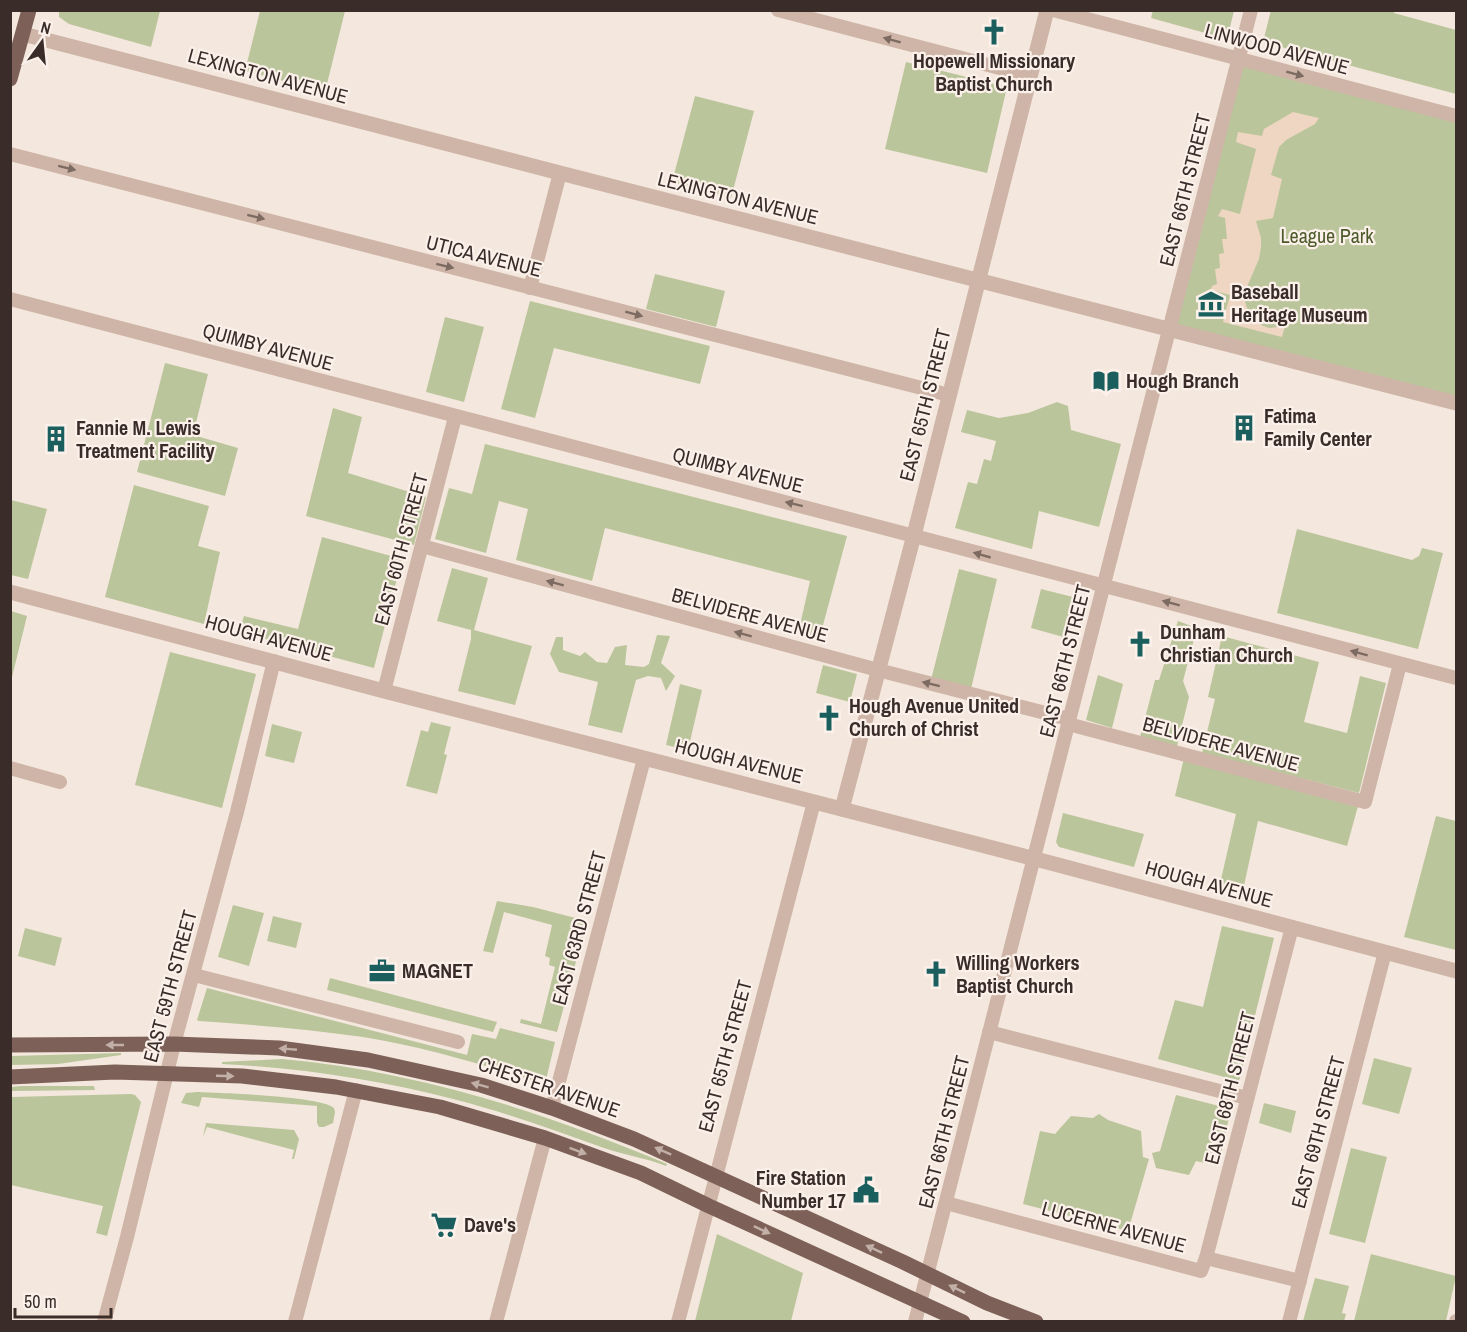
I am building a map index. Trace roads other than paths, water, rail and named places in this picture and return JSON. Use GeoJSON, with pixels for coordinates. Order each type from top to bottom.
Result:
{"type":"FeatureCollection","features":[{"type":"Feature","properties":{"kind":"main road"},"geometry":{"type":"LineString","coordinates":[[10,79],[17,32],[30,10]]}},
{"type":"Feature","properties":{"kind":"main road","name":"CHESTER AVENUE"},"geometry":{"type":"LineString","coordinates":[[10,1045],[174,1044],[290,1049],[368,1060],[481,1085],[552,1108],[634,1139],[987,1303],[1036,1322]]}},
{"type":"Feature","properties":{"kind":"main road"},"geometry":{"type":"LineString","coordinates":[[10,1077],[115,1072],[270,1078],[356,1090],[440,1107],[545,1138],[641,1173],[963,1322]]}},
{"type":"Feature","properties":{"kind":"street"},"geometry":{"type":"LineString","coordinates":[[778,10],[1030,76]]}},
{"type":"Feature","properties":{"kind":"street","name":"EAST 65TH STREET"},"geometry":{"type":"LineString","coordinates":[[842,809],[1047,10]]}},
{"type":"Feature","properties":{"kind":"street","name":"LINWOOD AVENUE"},"geometry":{"type":"LineString","coordinates":[[1053,10],[1456,116]]}},
{"type":"Feature","properties":{"kind":"street","name":"EAST 66TH STREET"},"geometry":{"type":"LineString","coordinates":[[915,1322],[1251,10]]}},
{"type":"Feature","properties":{"kind":"street","name":"LEXINGTON AVENUE"},"geometry":{"type":"LineString","coordinates":[[17,32],[1456,403]]}},
{"type":"Feature","properties":{"kind":"street","name":"UTICA AVENUE"},"geometry":{"type":"LineString","coordinates":[[10,154],[949,395]]}},
{"type":"Feature","properties":{"kind":"street"},"geometry":{"type":"LineString","coordinates":[[530,288],[560,173]]}},
{"type":"Feature","properties":{"kind":"street","name":"QUIMBY AVENUE"},"geometry":{"type":"LineString","coordinates":[[10,299],[1456,678]]}},
{"type":"Feature","properties":{"kind":"street","name":"EAST 60TH STREET"},"geometry":{"type":"LineString","coordinates":[[384,691],[455,417]]}},
{"type":"Feature","properties":{"kind":"street","name":"BELVIDERE AVENUE"},"geometry":{"type":"LineString","coordinates":[[422,546],[1365,802],[1400,664]]}},
{"type":"Feature","properties":{"kind":"street","name":"HOUGH AVENUE"},"geometry":{"type":"LineString","coordinates":[[10,592],[1456,971]]}},
{"type":"Feature","properties":{"kind":"street","name":"EAST 59TH STREET"},"geometry":{"type":"LineString","coordinates":[[104,1322],[133,1215],[166,1073],[194,975],[274,661]]}},
{"type":"Feature","properties":{"kind":"street","name":"EAST 63RD STREET"},"geometry":{"type":"LineString","coordinates":[[552,1108],[644,759]]}},
{"type":"Feature","properties":{"kind":"street"},"geometry":{"type":"LineString","coordinates":[[10,768],[60,782]]}},
{"type":"Feature","properties":{"kind":"street","name":"EAST 65TH STREET"},"geometry":{"type":"LineString","coordinates":[[678,1322],[814,802]]}},
{"type":"Feature","properties":{"kind":"street","name":"EAST 68TH STREET"},"geometry":{"type":"LineString","coordinates":[[1206,1258],[1292,927]]}},
{"type":"Feature","properties":{"kind":"street","name":"EAST 69TH STREET"},"geometry":{"type":"LineString","coordinates":[[1290,1322],[1385,952]]}},
{"type":"Feature","properties":{"kind":"street"},"geometry":{"type":"LineString","coordinates":[[194,975],[458,1042]]}},
{"type":"Feature","properties":{"kind":"street"},"geometry":{"type":"LineString","coordinates":[[989,1032],[1247,1098]]}},
{"type":"Feature","properties":{"kind":"street"},"geometry":{"type":"LineString","coordinates":[[295,1322],[356,1090]]}},
{"type":"Feature","properties":{"kind":"street"},"geometry":{"type":"LineString","coordinates":[[496,1322],[545,1138]]}},
{"type":"Feature","properties":{"kind":"street","name":"LUCERNE AVENUE"},"geometry":{"type":"LineString","coordinates":[[946,1203],[1201,1271],[1206,1258],[1300,1281]]}},
{"type":"Feature","properties":{"kind":"place","name":"Hopewell Missionary Baptist Church"},"geometry":{"type":"Point","coordinates":[994,32]}},
{"type":"Feature","properties":{"kind":"place","name":"Baseball Heritage Museum"},"geometry":{"type":"Point","coordinates":[1211,304]}},
{"type":"Feature","properties":{"kind":"place","name":"Hough Branch"},"geometry":{"type":"Point","coordinates":[1106,381]}},
{"type":"Feature","properties":{"kind":"place","name":"Fatima Family Center"},"geometry":{"type":"Point","coordinates":[1244,428]}},
{"type":"Feature","properties":{"kind":"place","name":"Fannie M. Lewis Treatment Facility"},"geometry":{"type":"Point","coordinates":[56,439]}},
{"type":"Feature","properties":{"kind":"place","name":"Dunham Christian Church"},"geometry":{"type":"Point","coordinates":[1140,644]}},
{"type":"Feature","properties":{"kind":"place","name":"Hough Avenue United Church of Christ"},"geometry":{"type":"Point","coordinates":[829,718]}},
{"type":"Feature","properties":{"kind":"place","name":"MAGNET"},"geometry":{"type":"Point","coordinates":[382,971]}},
{"type":"Feature","properties":{"kind":"place","name":"Willing Workers Baptist Church"},"geometry":{"type":"Point","coordinates":[936,974]}},
{"type":"Feature","properties":{"kind":"place","name":"Fire Station Number 17"},"geometry":{"type":"Point","coordinates":[866,1190]}},
{"type":"Feature","properties":{"kind":"place","name":"Dave's"},"geometry":{"type":"Point","coordinates":[444,1225]}},
{"type":"Feature","properties":{"kind":"park label","name":"League Park"},"geometry":{"type":"Point","coordinates":[1327,236]}}]}
